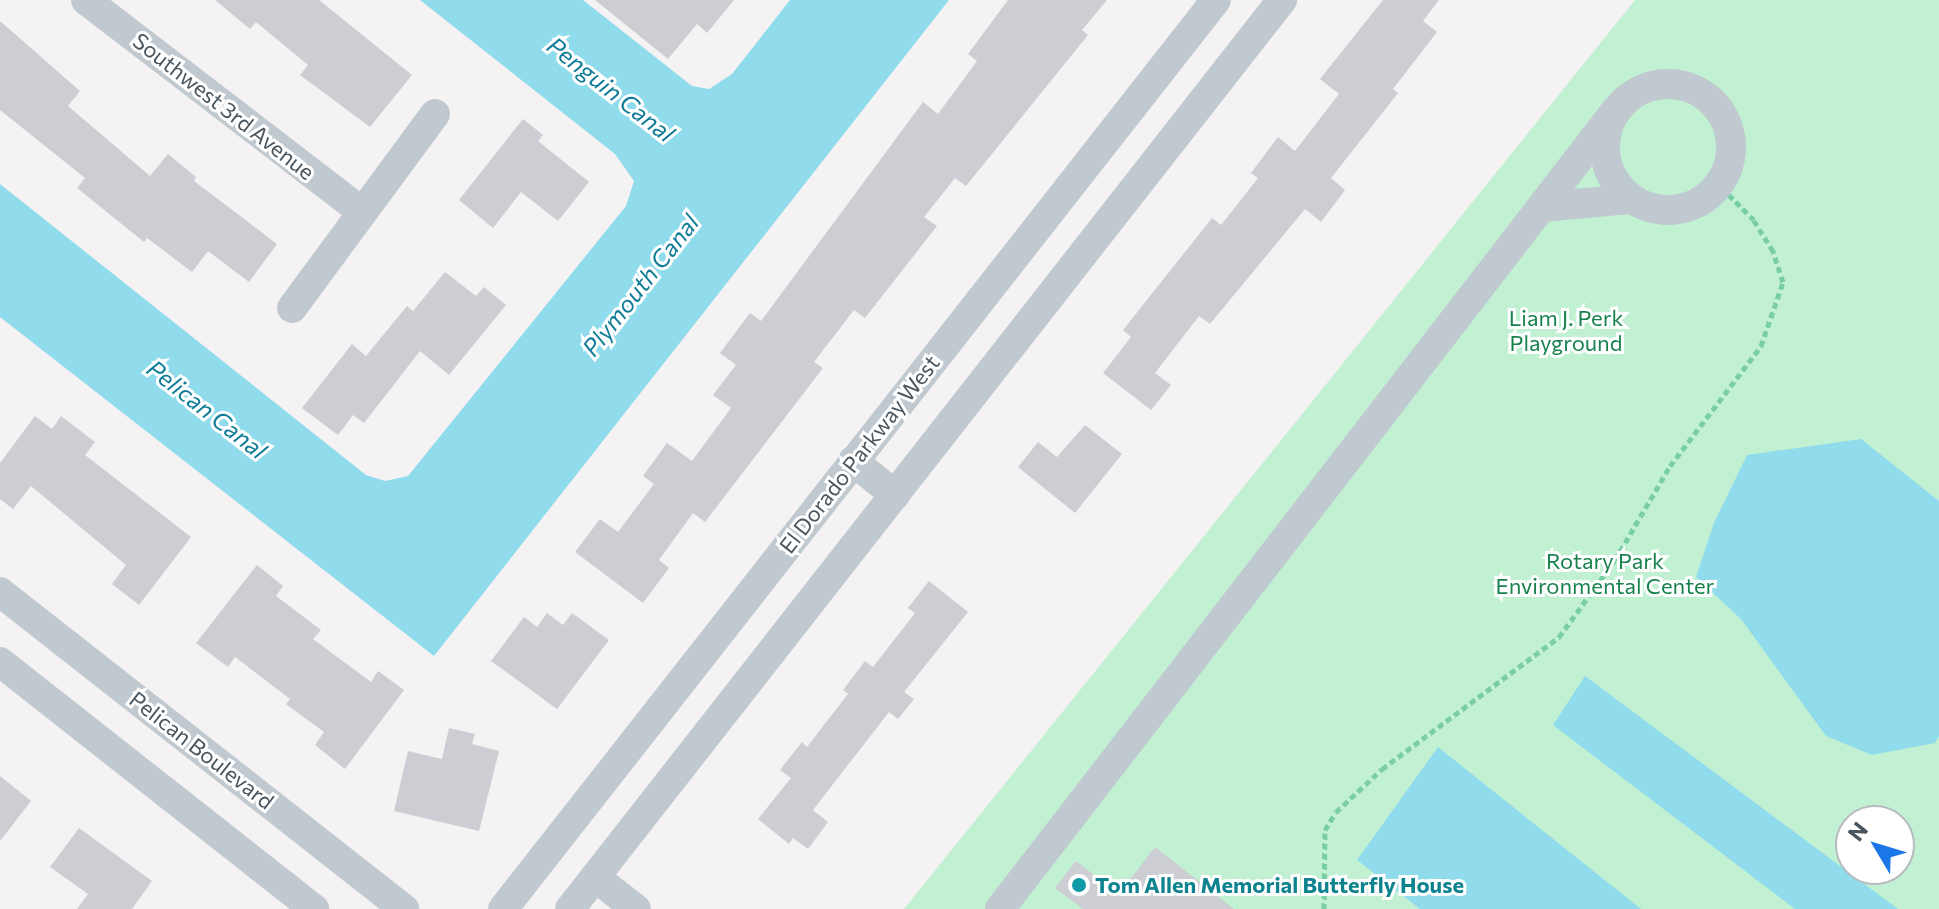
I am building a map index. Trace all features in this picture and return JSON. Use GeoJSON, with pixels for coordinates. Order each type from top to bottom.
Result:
{"type":"FeatureCollection","features":[{"type":"Feature","properties":{"kind":"street","name":"Southwest 3rd Avenue"},"geometry":{"type":"LineString","coordinates":[[86,0],[362,212]]}},
{"type":"Feature","properties":{"kind":"street","name":"El Dorado Parkway West"},"geometry":{"type":"LineString","coordinates":[[503,909],[1216,0]]}},
{"type":"Feature","properties":{"kind":"street"},"geometry":{"type":"LineString","coordinates":[[570,909],[1282,0]]}},
{"type":"Feature","properties":{"kind":"street"},"geometry":{"type":"LineString","coordinates":[[1000,909],[1617,109],[1634,93],[1676,84],[1716,104],[1732,144],[1720,186],[1687,209],[1648,208],[1630,199],[1607,166],[1604,146],[1617,109]]}},
{"type":"Feature","properties":{"kind":"street"},"geometry":{"type":"LineString","coordinates":[[292,308],[435,114]]}},
{"type":"Feature","properties":{"kind":"street"},"geometry":{"type":"LineString","coordinates":[[1542,207],[1630,199]]}},
{"type":"Feature","properties":{"kind":"street"},"geometry":{"type":"LineString","coordinates":[[853,461],[895,495]]}},
{"type":"Feature","properties":{"kind":"street","name":"Pelican Boulevard"},"geometry":{"type":"LineString","coordinates":[[0,592],[404,909]]}},
{"type":"Feature","properties":{"kind":"street"},"geometry":{"type":"LineString","coordinates":[[0,662],[314,909]]}},
{"type":"Feature","properties":{"kind":"street"},"geometry":{"type":"LineString","coordinates":[[595,877],[636,909]]}},
{"type":"Feature","properties":{"kind":"path"},"geometry":{"type":"LineString","coordinates":[[1324,909],[1325,830],[1336,812],[1382,769],[1559,637],[1615,560],[1670,466],[1761,346],[1783,282],[1773,251],[1754,220],[1720,186]]}},
{"type":"Feature","properties":{"kind":"green space","name":"Rotary Park Environmental Center"},"geometry":{"type":"Polygon","coordinates":[[[1635,0],[1939,0],[1939,909],[904,909],[1635,0]]]}},
{"type":"Feature","properties":{"kind":"water"},"geometry":{"type":"Polygon","coordinates":[[[420,0],[583,0],[692,86],[709,89],[732,74],[790,0],[949,0],[434,656],[0,317],[0,184],[366,475],[385,481],[408,476],[626,206],[634,181],[615,154],[420,0]]]}},
{"type":"Feature","properties":{"kind":"water"},"geometry":{"type":"Polygon","coordinates":[[[1861,439],[1939,501],[1939,736],[1935,743],[1872,755],[1826,736],[1741,619],[1696,577],[1714,523],[1747,455],[1861,439]]]}},
{"type":"Feature","properties":{"kind":"water"},"geometry":{"type":"Polygon","coordinates":[[[1585,676],[1835,862],[1835,885],[1866,885],[1898,909],[1795,909],[1553,725],[1585,676]]]}},
{"type":"Feature","properties":{"kind":"water"},"geometry":{"type":"Polygon","coordinates":[[[1438,747],[1641,909],[1420,909],[1357,860],[1438,747]]]}},
{"type":"Feature","properties":{"kind":"building"},"geometry":{"type":"Polygon","coordinates":[[[215,0],[319,0],[412,75],[370,127],[300,75],[308,65],[256,22],[250,29],[215,0]]]}},
{"type":"Feature","properties":{"kind":"building"},"geometry":{"type":"Polygon","coordinates":[[[595,0],[734,0],[707,33],[697,24],[668,59],[595,0]]]}},
{"type":"Feature","properties":{"kind":"building"},"geometry":{"type":"Polygon","coordinates":[[[1008,0],[1107,0],[1082,30],[1088,35],[966,186],[955,178],[924,217],[937,226],[865,318],[854,310],[814,362],[823,368],[705,522],[693,513],[659,560],[669,568],[643,603],[575,552],[600,519],[618,532],[654,484],[643,476],[667,443],[692,461],[731,408],[713,395],[736,365],[720,353],[750,313],[761,321],[923,102],[938,114],[977,61],[968,54],[1008,0]]]}},
{"type":"Feature","properties":{"kind":"building"},"geometry":{"type":"Polygon","coordinates":[[[1383,0],[1439,0],[1423,21],[1437,32],[1393,89],[1398,93],[1331,178],[1345,190],[1321,222],[1305,209],[1210,324],[1199,316],[1155,373],[1171,385],[1151,410],[1103,373],[1131,337],[1123,330],[1212,218],[1221,225],[1258,178],[1251,173],[1278,137],[1295,151],[1339,94],[1320,79],[1383,0]]]}},
{"type":"Feature","properties":{"kind":"building"},"geometry":{"type":"Polygon","coordinates":[[[0,21],[80,91],[68,106],[150,176],[168,154],[196,177],[194,181],[277,244],[249,282],[208,251],[192,272],[147,238],[144,242],[77,188],[85,178],[0,110],[0,21]]]}},
{"type":"Feature","properties":{"kind":"building"},"geometry":{"type":"Polygon","coordinates":[[[523,119],[543,135],[538,141],[589,182],[558,221],[521,192],[493,228],[459,200],[523,119]]]}},
{"type":"Feature","properties":{"kind":"building"},"geometry":{"type":"Polygon","coordinates":[[[445,272],[476,296],[484,287],[506,305],[449,375],[420,351],[364,423],[353,415],[338,435],[302,408],[352,344],[366,356],[407,306],[413,311],[445,272]]]}},
{"type":"Feature","properties":{"kind":"building"},"geometry":{"type":"Polygon","coordinates":[[[35,416],[52,429],[61,416],[95,442],[85,455],[191,537],[139,605],[112,584],[126,565],[31,486],[13,509],[0,499],[0,463],[35,416]]]}},
{"type":"Feature","properties":{"kind":"building"},"geometry":{"type":"Polygon","coordinates":[[[1085,425],[1122,454],[1075,513],[1018,467],[1038,442],[1057,457],[1085,425]]]}},
{"type":"Feature","properties":{"kind":"building"},"geometry":{"type":"Polygon","coordinates":[[[257,565],[283,586],[276,596],[321,630],[313,639],[371,682],[378,671],[404,690],[345,769],[315,745],[324,732],[286,704],[290,699],[235,657],[228,667],[196,643],[257,565]]]}},
{"type":"Feature","properties":{"kind":"building"},"geometry":{"type":"Polygon","coordinates":[[[929,581],[968,612],[904,692],[914,699],[898,719],[889,712],[813,810],[828,822],[808,849],[793,838],[789,844],[758,819],[791,778],[780,770],[802,742],[807,747],[848,694],[843,690],[865,661],[873,667],[915,613],[908,608],[929,581]]]}},
{"type":"Feature","properties":{"kind":"building"},"geometry":{"type":"Polygon","coordinates":[[[547,613],[563,625],[572,613],[609,640],[557,709],[491,661],[524,617],[537,627],[547,613]]]}},
{"type":"Feature","properties":{"kind":"building"},"geometry":{"type":"Polygon","coordinates":[[[449,728],[475,734],[472,744],[499,751],[479,831],[394,811],[408,751],[442,759],[449,728]]]}},
{"type":"Feature","properties":{"kind":"building"},"geometry":{"type":"Polygon","coordinates":[[[0,776],[31,801],[0,841],[0,776]]]}},
{"type":"Feature","properties":{"kind":"building"},"geometry":{"type":"Polygon","coordinates":[[[79,828],[152,881],[132,909],[77,909],[88,894],[50,867],[79,828]]]}},
{"type":"Feature","properties":{"kind":"building"},"geometry":{"type":"Polygon","coordinates":[[[1155,847],[1234,909],[1083,909],[1055,888],[1076,861],[1119,894],[1155,847]]]}},
{"type":"Feature","properties":{"kind":"place","name":"Tom Allen Memorial Butterfly House"},"geometry":{"type":"Point","coordinates":[1079,885]}},
{"type":"Feature","properties":{"kind":"water label","name":"Penguin Canal"},"geometry":{"type":"Point","coordinates":[611,89]}},
{"type":"Feature","properties":{"kind":"water label","name":"Plymouth Canal"},"geometry":{"type":"Point","coordinates":[640,285]}},
{"type":"Feature","properties":{"kind":"water label","name":"Pelican Canal"},"geometry":{"type":"Point","coordinates":[207,409]}},
{"type":"Feature","properties":{"kind":"park label","name":"Liam J. Perk Playground"},"geometry":{"type":"Point","coordinates":[1566,330]}}]}
